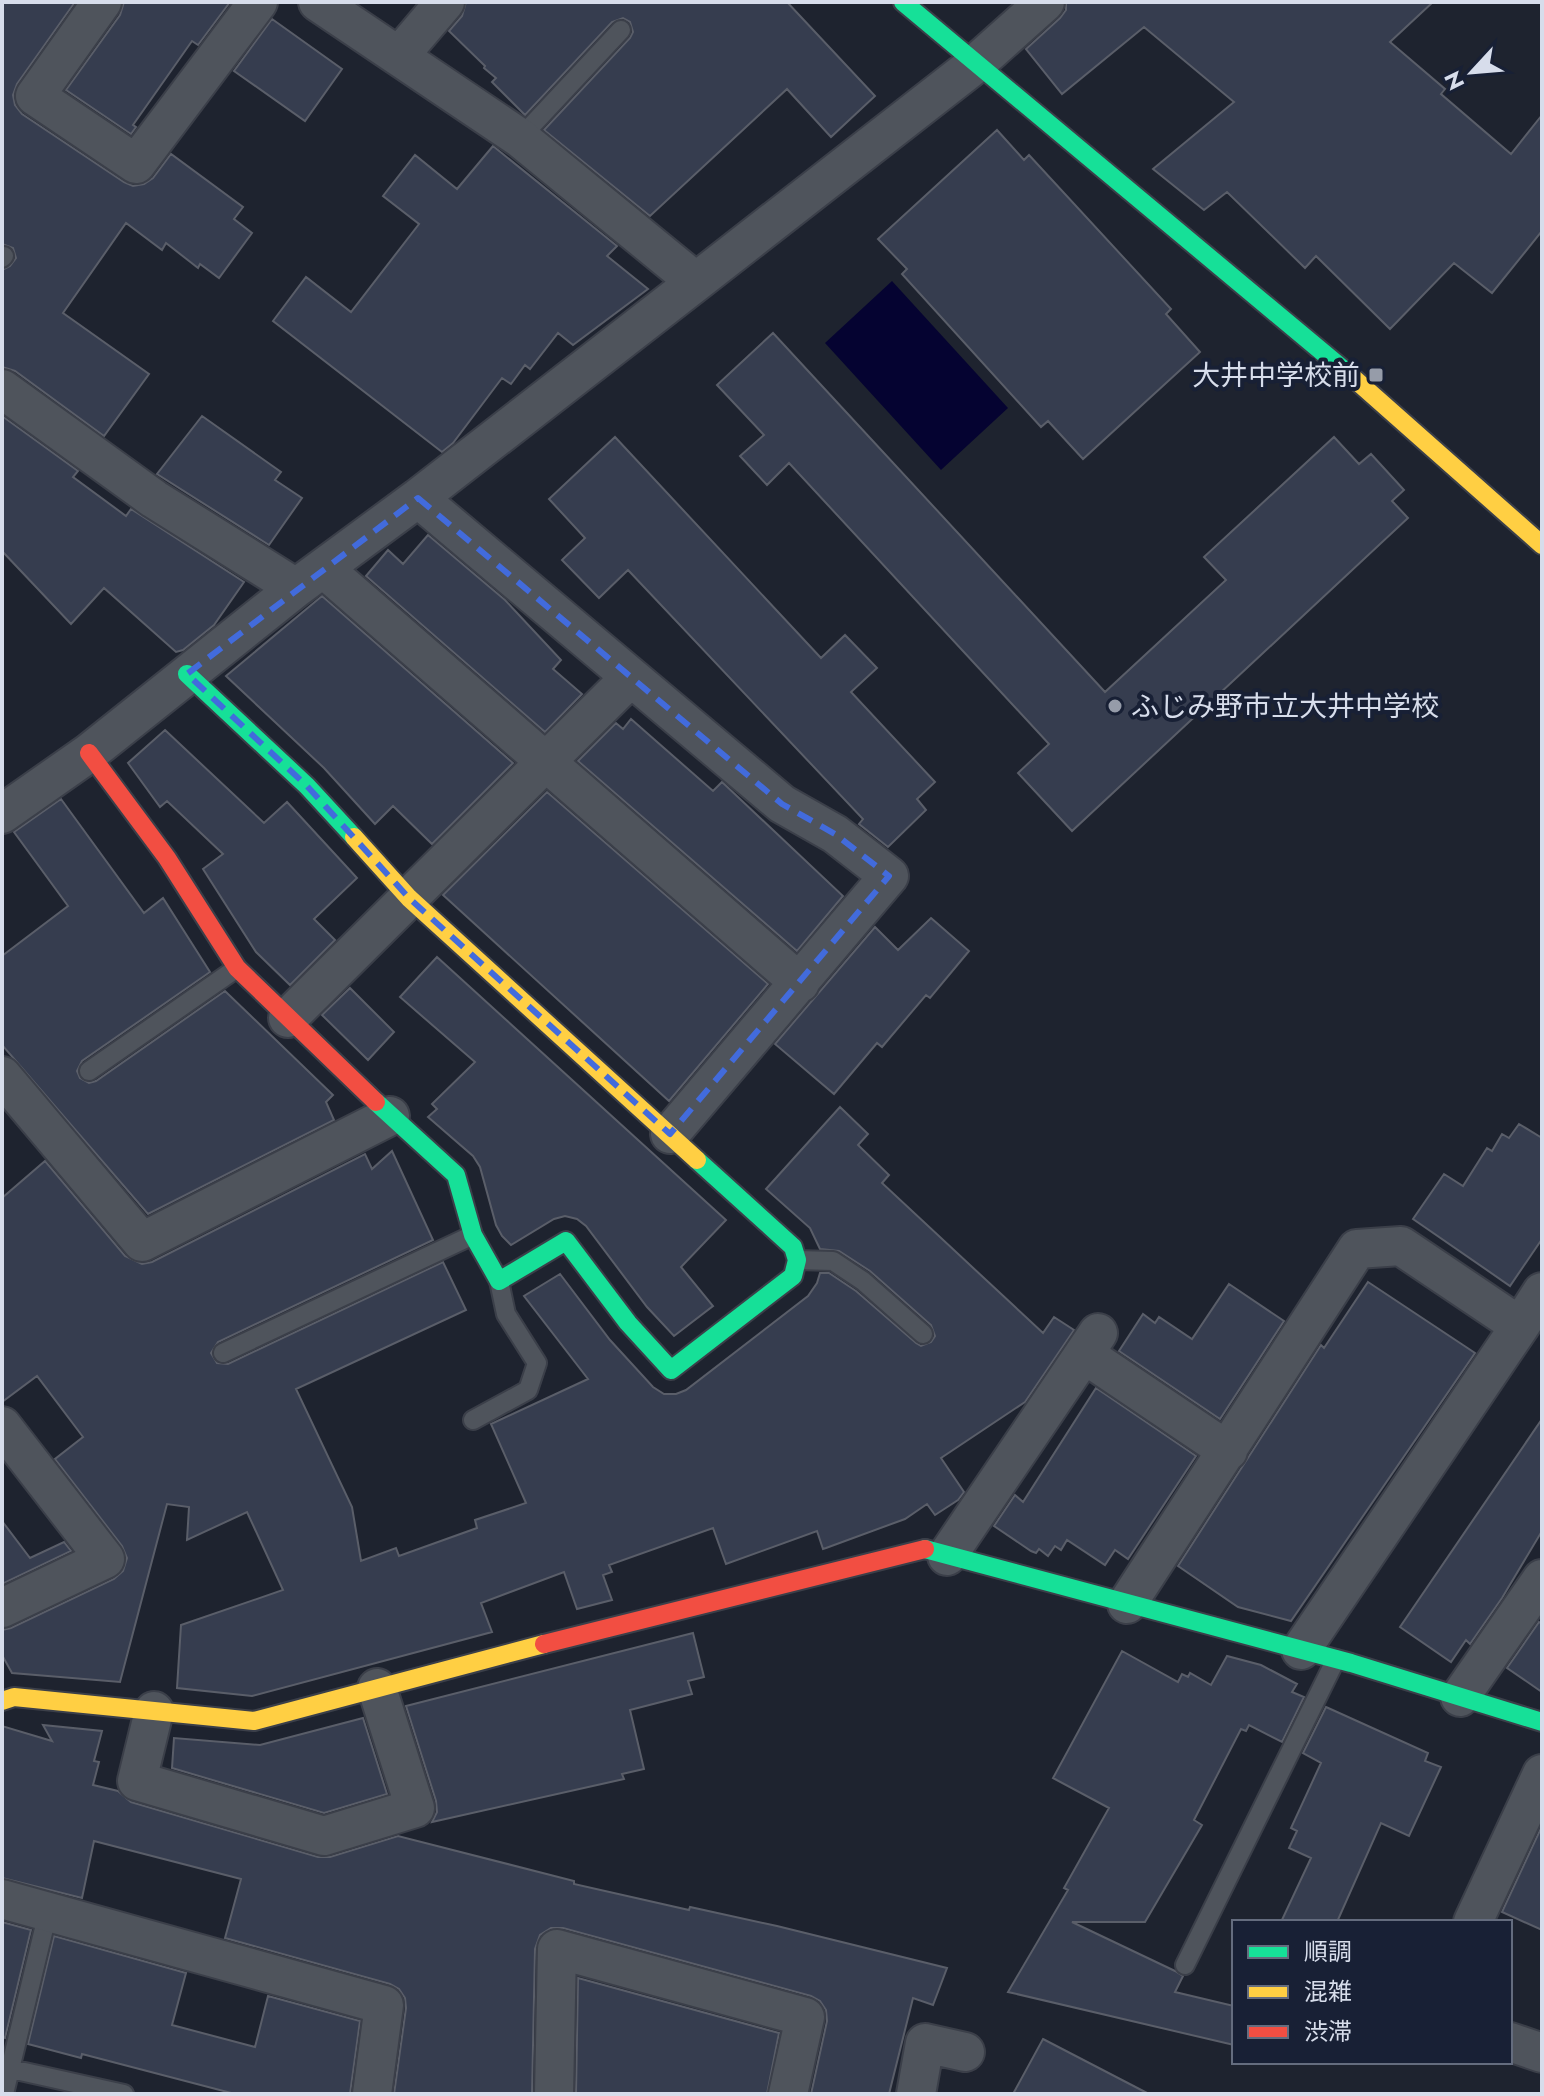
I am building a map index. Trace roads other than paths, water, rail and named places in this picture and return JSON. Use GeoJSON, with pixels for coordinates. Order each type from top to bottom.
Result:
{"type":"FeatureCollection","features":[{"type":"Feature","properties":{"kind":"street"},"geometry":{"type":"LineString","coordinates":[[102,2],[35,96],[136,164],[258,2]]}},
{"type":"Feature","properties":{"kind":"street"},"geometry":{"type":"LineString","coordinates":[[318,2],[520,138],[696,282]]}},
{"type":"Feature","properties":{"kind":"street"},"geometry":{"type":"LineString","coordinates":[[399,56],[445,2]]}},
{"type":"Feature","properties":{"kind":"street"},"geometry":{"type":"LineString","coordinates":[[903,2],[1338,365],[1542,545]]}},
{"type":"Feature","properties":{"kind":"street"},"geometry":{"type":"LineString","coordinates":[[2,814],[89,753],[310,578],[696,282],[978,62],[1045,2]]}},
{"type":"Feature","properties":{"kind":"street"},"geometry":{"type":"LineString","coordinates":[[2,389],[154,499],[310,578],[547,760],[800,983]]}},
{"type":"Feature","properties":{"kind":"street"},"geometry":{"type":"LineString","coordinates":[[418,498],[782,804],[835,834],[889,876],[670,1134]]}},
{"type":"Feature","properties":{"kind":"street"},"geometry":{"type":"LineString","coordinates":[[89,753],[167,858],[237,968],[390,1116],[456,1175],[473,1235],[499,1281],[566,1241],[628,1323],[671,1370],[793,1276],[797,1260],[793,1247],[409,898],[307,786],[187,674]]}},
{"type":"Feature","properties":{"kind":"street"},"geometry":{"type":"LineString","coordinates":[[288,1018],[630,678]]}},
{"type":"Feature","properties":{"kind":"street"},"geometry":{"type":"LineString","coordinates":[[2,1076],[142,1242],[390,1116]]}},
{"type":"Feature","properties":{"kind":"street"},"geometry":{"type":"LineString","coordinates":[[1127,1604],[1357,1249],[1401,1246],[1535,1306],[1319,1655]]}},
{"type":"Feature","properties":{"kind":"street"},"geometry":{"type":"LineString","coordinates":[[947,1556],[1091,1344],[1228,1451]]}},
{"type":"Feature","properties":{"kind":"street"},"geometry":{"type":"LineString","coordinates":[[2,1426],[105,1559],[2,1608]]}},
{"type":"Feature","properties":{"kind":"street"},"geometry":{"type":"LineString","coordinates":[[6,1693],[254,1721],[581,1634],[925,1549],[1319,1655],[1542,1722]]}},
{"type":"Feature","properties":{"kind":"street"},"geometry":{"type":"LineString","coordinates":[[1460,1697],[1542,1579]]}},
{"type":"Feature","properties":{"kind":"street"},"geometry":{"type":"LineString","coordinates":[[154,1711],[137,1781],[324,1836],[415,1808],[377,1688]]}},
{"type":"Feature","properties":{"kind":"street"},"geometry":{"type":"LineString","coordinates":[[1474,1920],[1542,1774]]}},
{"type":"Feature","properties":{"kind":"street"},"geometry":{"type":"LineString","coordinates":[[2,1899],[384,2005],[372,2094]]}},
{"type":"Feature","properties":{"kind":"street"},"geometry":{"type":"LineString","coordinates":[[554,2094],[557,1949],[805,2017],[788,2094]]}},
{"type":"Feature","properties":{"kind":"street"},"geometry":{"type":"LineString","coordinates":[[916,2094],[925,2043],[965,2052]]}},
{"type":"Feature","properties":{"kind":"street"},"geometry":{"type":"LineString","coordinates":[[1512,2043],[1542,2053]]}},
{"type":"Feature","properties":{"kind":"lane"},"geometry":{"type":"LineString","coordinates":[[520,138],[621,30]]}},
{"type":"Feature","properties":{"kind":"lane"},"geometry":{"type":"LineString","coordinates":[[89,1071],[237,968]]}},
{"type":"Feature","properties":{"kind":"lane"},"geometry":{"type":"LineString","coordinates":[[223,1353],[473,1235]]}},
{"type":"Feature","properties":{"kind":"lane"},"geometry":{"type":"LineString","coordinates":[[797,1260],[833,1261],[863,1281],[923,1334]]}},
{"type":"Feature","properties":{"kind":"lane"},"geometry":{"type":"LineString","coordinates":[[473,1420],[528,1390],[537,1363],[506,1314],[499,1281]]}},
{"type":"Feature","properties":{"kind":"lane"},"geometry":{"type":"LineString","coordinates":[[1185,1965],[1319,1655]]}},
{"type":"Feature","properties":{"kind":"lane"},"geometry":{"type":"LineString","coordinates":[[4,2094],[6,2068],[48,1912]]}},
{"type":"Feature","properties":{"kind":"lane"},"geometry":{"type":"LineString","coordinates":[[6,2068],[124,2094]]}},
{"type":"Feature","properties":{"kind":"place","name":"大井中学校前"},"geometry":{"type":"Point","coordinates":[1376,375]}},
{"type":"Feature","properties":{"kind":"place","name":"ふじみ野市立大井中学校"},"geometry":{"type":"Point","coordinates":[1115,706]}}]}
